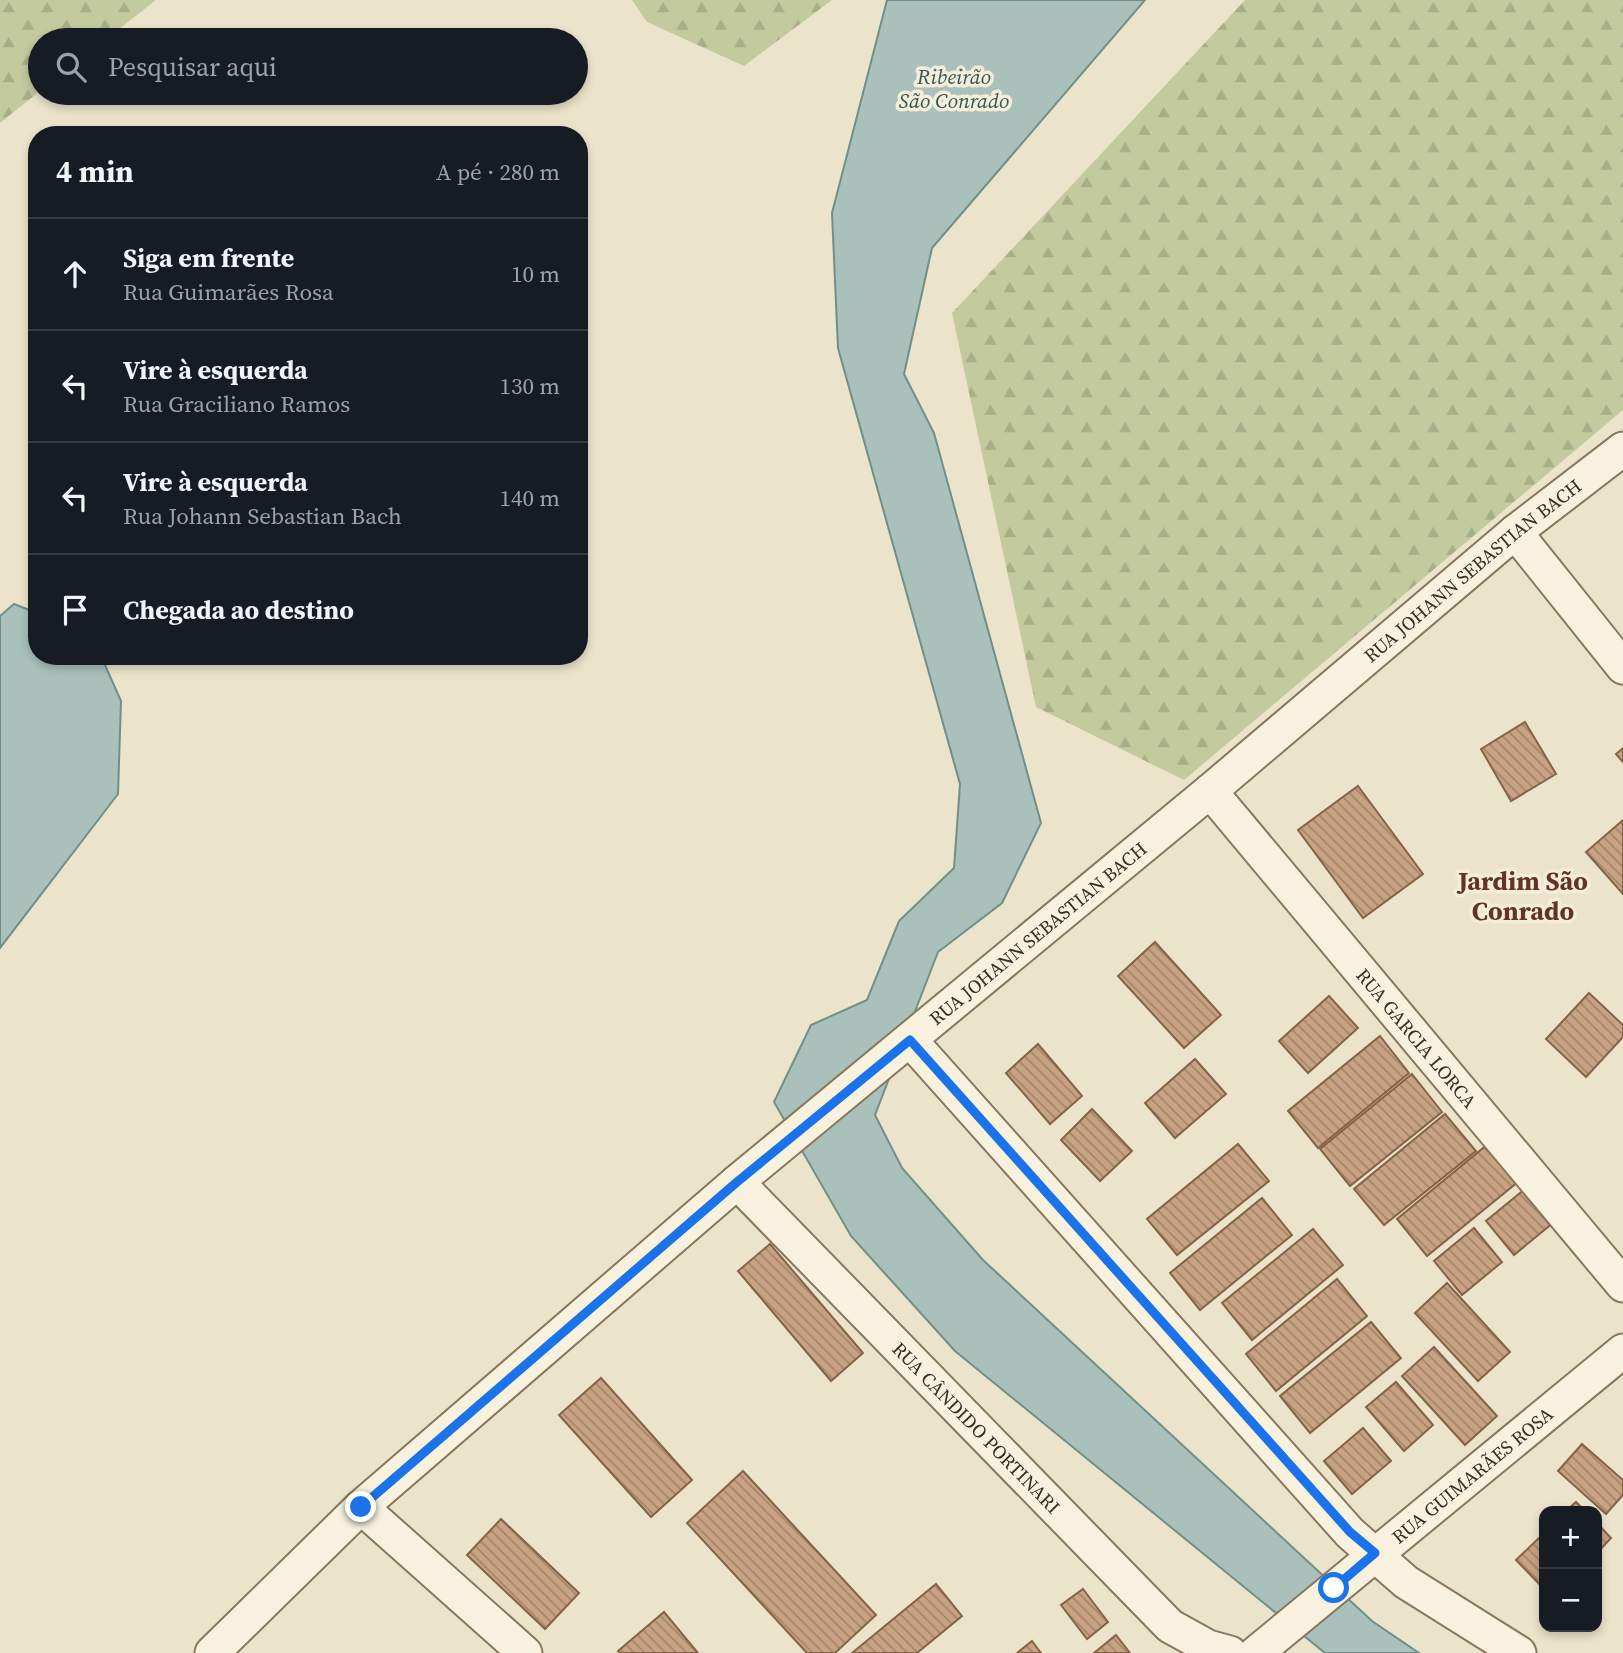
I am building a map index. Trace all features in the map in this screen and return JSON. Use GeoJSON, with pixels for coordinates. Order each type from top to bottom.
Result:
{"type":"FeatureCollection","features":[{"type":"Feature","properties":{"kind":"street","name":"RUA JOHANN SEBASTIAN BACH"},"geometry":{"type":"LineString","coordinates":[[212,1653],[361,1507],[737,1182],[1210,792],[1516,533],[1623,449]]}},
{"type":"Feature","properties":{"kind":"street"},"geometry":{"type":"LineString","coordinates":[[1516,533],[1623,667]]}},
{"type":"Feature","properties":{"kind":"street","name":"RUA GARCIA LORCA"},"geometry":{"type":"LineString","coordinates":[[1210,792],[1623,1285]]}},
{"type":"Feature","properties":{"kind":"street"},"geometry":{"type":"LineString","coordinates":[[910,1040],[1341,1522],[1406,1582],[1519,1653]]}},
{"type":"Feature","properties":{"kind":"street","name":"RUA CÂNDIDO PORTINARI"},"geometry":{"type":"LineString","coordinates":[[737,1182],[1170,1626],[1208,1647],[1230,1653]]}},
{"type":"Feature","properties":{"kind":"street","name":"RUA GUIMARÃES ROSA"},"geometry":{"type":"LineString","coordinates":[[1256,1653],[1623,1351]]}},
{"type":"Feature","properties":{"kind":"street"},"geometry":{"type":"LineString","coordinates":[[361,1507],[525,1653]]}},
{"type":"Feature","properties":{"kind":"green space"},"geometry":{"type":"Polygon","coordinates":[[[0,0],[156,0],[120,28],[28,28],[28,101],[0,123],[0,0]]]}},
{"type":"Feature","properties":{"kind":"green space"},"geometry":{"type":"Polygon","coordinates":[[[632,0],[832,0],[744,66],[647,22],[632,0]]]}},
{"type":"Feature","properties":{"kind":"green space"},"geometry":{"type":"Polygon","coordinates":[[[1245,0],[1623,0],[1623,410],[1184,780],[1036,707],[952,313],[1245,0]]]}},
{"type":"Feature","properties":{"kind":"water","name":"Ribeirão São Conrado"},"geometry":{"type":"Polygon","coordinates":[[[887,0],[1145,0],[932,248],[904,374],[934,433],[1041,823],[1002,903],[938,952],[875,1115],[902,1168],[983,1260],[1372,1621],[1419,1653],[1325,1653],[955,1351],[851,1236],[774,1102],[811,1025],[867,1000],[899,921],[954,868],[960,784],[838,348],[832,213],[887,0]]]}},
{"type":"Feature","properties":{"kind":"water"},"geometry":{"type":"Polygon","coordinates":[[[14,604],[28,609],[28,665],[105,665],[121,701],[118,794],[0,948],[0,616],[14,604]]]}},
{"type":"Feature","properties":{"kind":"building"},"geometry":{"type":"Polygon","coordinates":[[[1525,722],[1556,774],[1511,801],[1481,749],[1525,722]]]}},
{"type":"Feature","properties":{"kind":"building"},"geometry":{"type":"Polygon","coordinates":[[[1623,748],[1623,762],[1616,754],[1623,748]]]}},
{"type":"Feature","properties":{"kind":"building"},"geometry":{"type":"Polygon","coordinates":[[[1358,786],[1423,874],[1363,918],[1298,830],[1358,786]]]}},
{"type":"Feature","properties":{"kind":"building"},"geometry":{"type":"Polygon","coordinates":[[[1623,820],[1623,894],[1586,852],[1623,820]]]}},
{"type":"Feature","properties":{"kind":"building"},"geometry":{"type":"Polygon","coordinates":[[[1155,942],[1221,1015],[1184,1048],[1118,976],[1155,942]]]}},
{"type":"Feature","properties":{"kind":"building"},"geometry":{"type":"Polygon","coordinates":[[[1589,993],[1623,1025],[1623,1037],[1586,1077],[1546,1039],[1589,993]]]}},
{"type":"Feature","properties":{"kind":"building"},"geometry":{"type":"Polygon","coordinates":[[[1329,996],[1358,1028],[1308,1073],[1279,1041],[1329,996]]]}},
{"type":"Feature","properties":{"kind":"building"},"geometry":{"type":"Polygon","coordinates":[[[1380,1036],[1409,1073],[1318,1148],[1288,1111],[1380,1036]]]}},
{"type":"Feature","properties":{"kind":"building"},"geometry":{"type":"Polygon","coordinates":[[[1038,1044],[1082,1096],[1050,1124],[1006,1073],[1038,1044]]]}},
{"type":"Feature","properties":{"kind":"building"},"geometry":{"type":"Polygon","coordinates":[[[1195,1059],[1226,1094],[1175,1138],[1145,1103],[1195,1059]]]}},
{"type":"Feature","properties":{"kind":"building"},"geometry":{"type":"Polygon","coordinates":[[[1412,1074],[1442,1112],[1350,1186],[1320,1149],[1412,1074]]]}},
{"type":"Feature","properties":{"kind":"building"},"geometry":{"type":"Polygon","coordinates":[[[1092,1109],[1132,1151],[1100,1181],[1061,1140],[1092,1109]]]}},
{"type":"Feature","properties":{"kind":"building"},"geometry":{"type":"Polygon","coordinates":[[[1445,1114],[1476,1151],[1384,1225],[1354,1189],[1445,1114]]]}},
{"type":"Feature","properties":{"kind":"building"},"geometry":{"type":"Polygon","coordinates":[[[1238,1144],[1269,1181],[1177,1255],[1147,1219],[1238,1144]]]}},
{"type":"Feature","properties":{"kind":"building"},"geometry":{"type":"Polygon","coordinates":[[[1488,1144],[1519,1181],[1427,1256],[1397,1219],[1488,1144]]]}},
{"type":"Feature","properties":{"kind":"building"},"geometry":{"type":"Polygon","coordinates":[[[1526,1188],[1554,1222],[1514,1255],[1486,1221],[1526,1188]]]}},
{"type":"Feature","properties":{"kind":"building"},"geometry":{"type":"Polygon","coordinates":[[[1262,1198],[1292,1235],[1200,1310],[1170,1273],[1262,1198]]]}},
{"type":"Feature","properties":{"kind":"building"},"geometry":{"type":"Polygon","coordinates":[[[1474,1228],[1502,1262],[1462,1295],[1434,1261],[1474,1228]]]}},
{"type":"Feature","properties":{"kind":"building"},"geometry":{"type":"Polygon","coordinates":[[[1313,1229],[1343,1265],[1252,1340],[1222,1303],[1313,1229]]]}},
{"type":"Feature","properties":{"kind":"building"},"geometry":{"type":"Polygon","coordinates":[[[770,1244],[863,1353],[831,1381],[738,1271],[770,1244]]]}},
{"type":"Feature","properties":{"kind":"building"},"geometry":{"type":"Polygon","coordinates":[[[1337,1279],[1367,1316],[1276,1391],[1246,1354],[1337,1279]]]}},
{"type":"Feature","properties":{"kind":"building"},"geometry":{"type":"Polygon","coordinates":[[[1447,1283],[1510,1352],[1478,1381],[1415,1313],[1447,1283]]]}},
{"type":"Feature","properties":{"kind":"building"},"geometry":{"type":"Polygon","coordinates":[[[1371,1322],[1401,1358],[1310,1433],[1280,1396],[1371,1322]]]}},
{"type":"Feature","properties":{"kind":"building"},"geometry":{"type":"Polygon","coordinates":[[[1434,1347],[1497,1416],[1465,1445],[1402,1376],[1434,1347]]]}},
{"type":"Feature","properties":{"kind":"building"},"geometry":{"type":"Polygon","coordinates":[[[601,1378],[692,1480],[651,1517],[559,1415],[601,1378]]]}},
{"type":"Feature","properties":{"kind":"building"},"geometry":{"type":"Polygon","coordinates":[[[1396,1382],[1433,1425],[1404,1451],[1366,1407],[1396,1382]]]}},
{"type":"Feature","properties":{"kind":"building"},"geometry":{"type":"Polygon","coordinates":[[[1363,1428],[1391,1461],[1352,1494],[1324,1461],[1363,1428]]]}},
{"type":"Feature","properties":{"kind":"building"},"geometry":{"type":"Polygon","coordinates":[[[1582,1444],[1623,1480],[1623,1495],[1606,1514],[1602,1506],[1597,1506],[1558,1471],[1582,1444]]]}},
{"type":"Feature","properties":{"kind":"building"},"geometry":{"type":"Polygon","coordinates":[[[743,1471],[876,1615],[835,1653],[807,1653],[687,1523],[743,1471]]]}},
{"type":"Feature","properties":{"kind":"building"},"geometry":{"type":"Polygon","coordinates":[[[501,1519],[579,1593],[545,1629],[467,1555],[501,1519]]]}},
{"type":"Feature","properties":{"kind":"building"},"geometry":{"type":"Polygon","coordinates":[[[1602,1528],[1611,1538],[1602,1548],[1602,1528]]]}},
{"type":"Feature","properties":{"kind":"building"},"geometry":{"type":"Polygon","coordinates":[[[1539,1538],[1539,1584],[1516,1560],[1539,1538]]]}},
{"type":"Feature","properties":{"kind":"building"},"geometry":{"type":"Polygon","coordinates":[[[936,1584],[962,1616],[917,1653],[852,1653],[936,1584]]]}},
{"type":"Feature","properties":{"kind":"building"},"geometry":{"type":"Polygon","coordinates":[[[1083,1589],[1108,1622],[1087,1639],[1061,1605],[1083,1589]]]}},
{"type":"Feature","properties":{"kind":"building"},"geometry":{"type":"Polygon","coordinates":[[[664,1612],[698,1653],[618,1651],[664,1612]]]}},
{"type":"Feature","properties":{"kind":"building"},"geometry":{"type":"Polygon","coordinates":[[[1116,1635],[1130,1653],[1094,1653],[1116,1635]]]}},
{"type":"Feature","properties":{"kind":"building"},"geometry":{"type":"Polygon","coordinates":[[[1032,1641],[1041,1653],[1017,1653],[1032,1641]]]}},
{"type":"Feature","properties":{"kind":"district","name":"Jardim São Conrado"},"geometry":{"type":"Point","coordinates":[1523,896]}},
{"type":"Feature","properties":{"kind":"route"},"geometry":{"type":"LineString","coordinates":[[361,1507],[737,1182],[910,1040],[1350,1532],[1375,1553],[1334,1588]]}}]}
